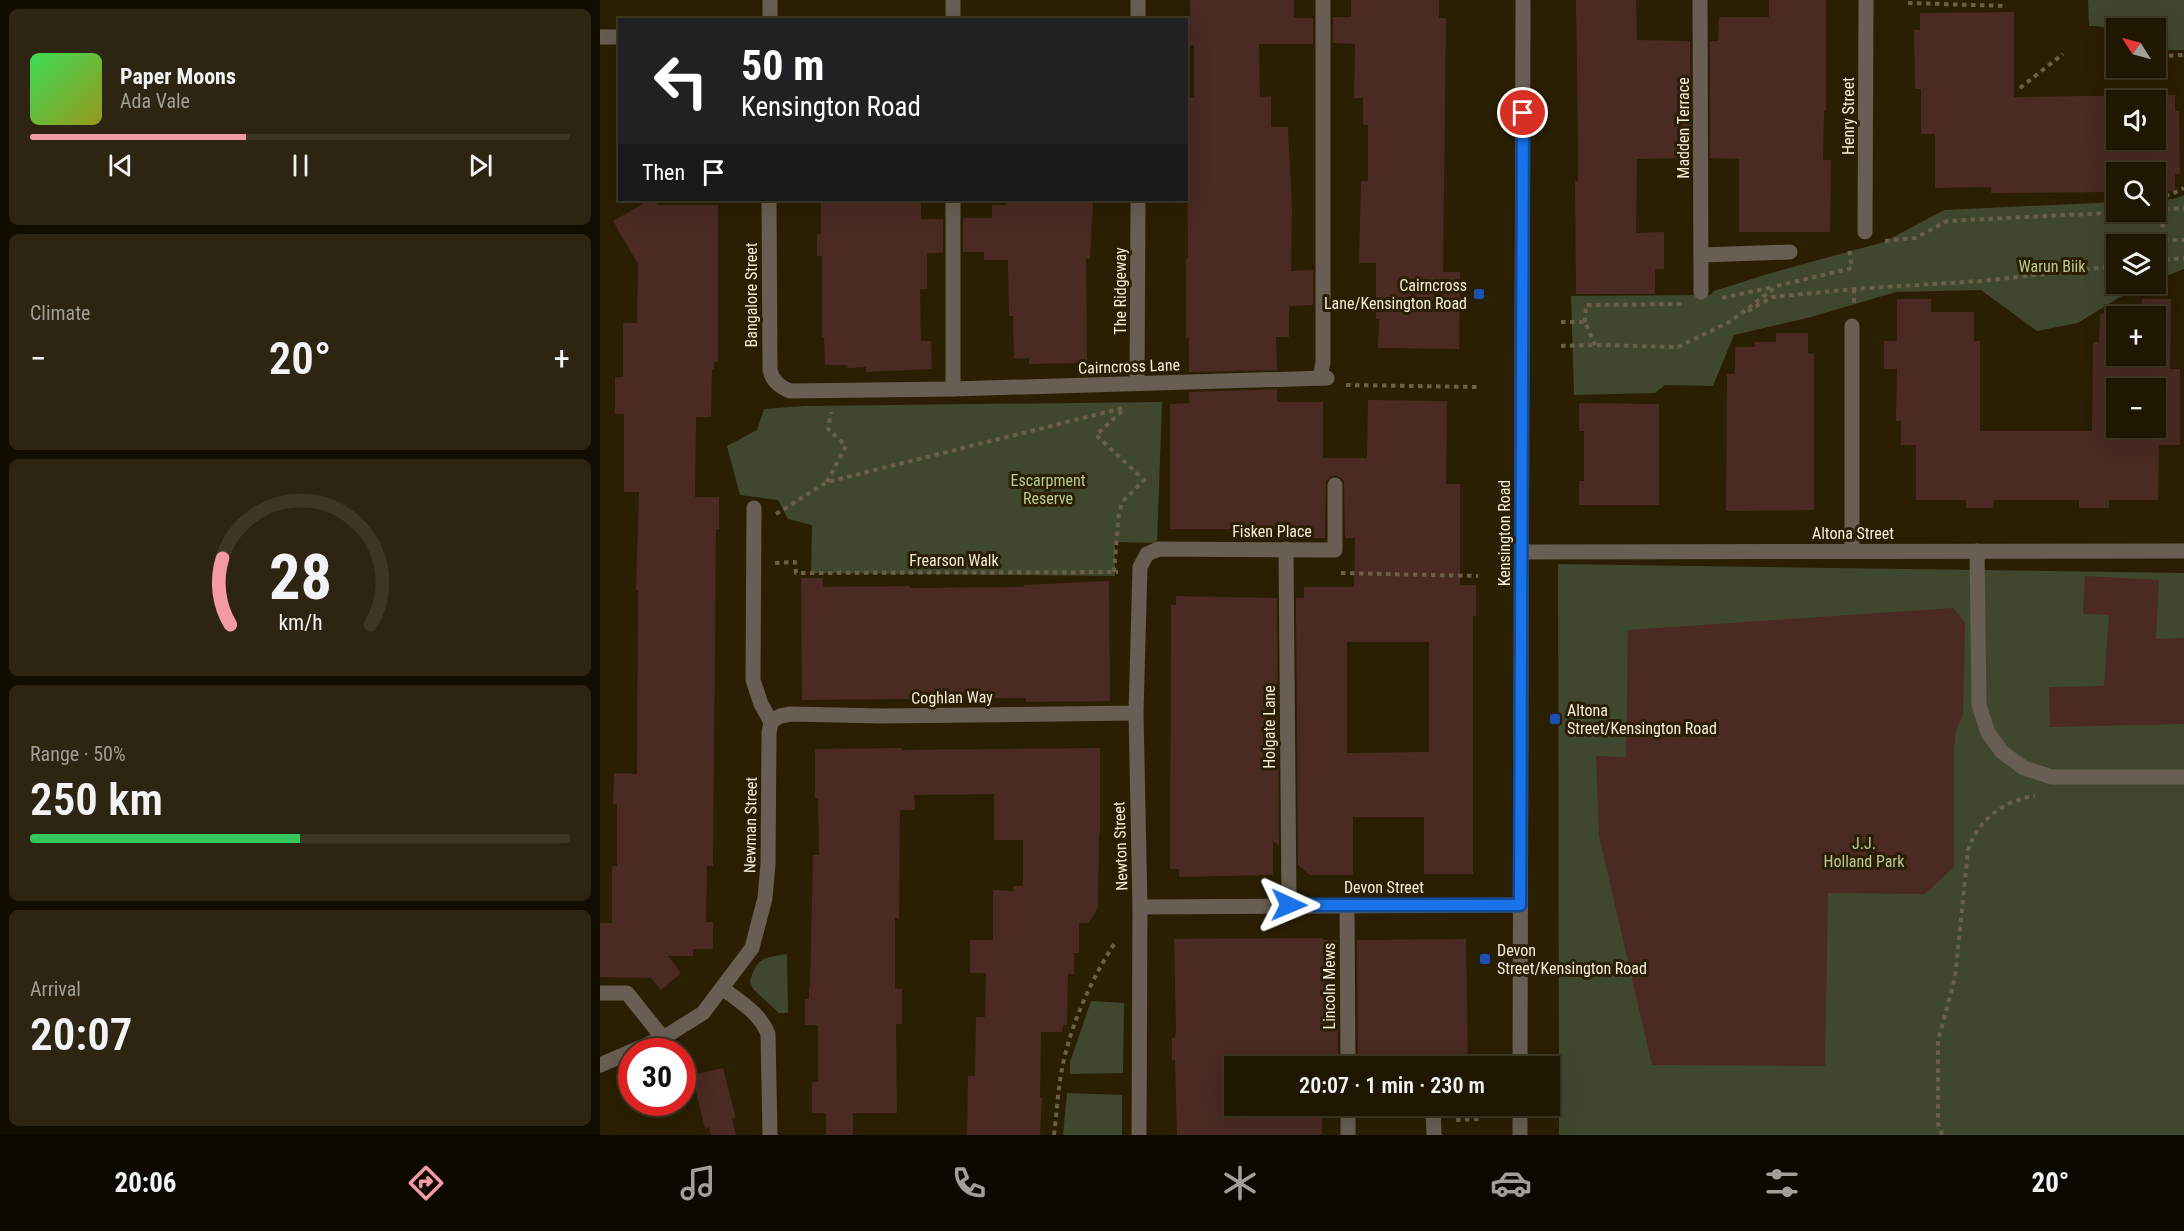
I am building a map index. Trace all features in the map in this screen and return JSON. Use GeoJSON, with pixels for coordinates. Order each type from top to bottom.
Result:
{"type":"FeatureCollection","features":[{"type":"Feature","properties":{"kind":"street"},"geometry":{"type":"LineString","coordinates":[[770,18],[771,0]]}},
{"type":"Feature","properties":{"kind":"street"},"geometry":{"type":"LineString","coordinates":[[953,0],[953,18]]}},
{"type":"Feature","properties":{"kind":"street"},"geometry":{"type":"LineString","coordinates":[[1138,0],[1138,18]]}},
{"type":"Feature","properties":{"kind":"street"},"geometry":{"type":"LineString","coordinates":[[1323,0],[1324,378]]}},
{"type":"Feature","properties":{"kind":"street","name":"Kensington Road"},"geometry":{"type":"LineString","coordinates":[[1520,1056],[1523,0]]}},
{"type":"Feature","properties":{"kind":"street","name":"Madden Terrace"},"geometry":{"type":"LineString","coordinates":[[1700,0],[1701,292]]}},
{"type":"Feature","properties":{"kind":"street","name":"Henry Street"},"geometry":{"type":"LineString","coordinates":[[1866,0],[1866,239]]}},
{"type":"Feature","properties":{"kind":"street"},"geometry":{"type":"LineString","coordinates":[[600,38],[618,38]]}},
{"type":"Feature","properties":{"kind":"street","name":"Bangalore Street"},"geometry":{"type":"LineString","coordinates":[[769,201],[770,370],[773,379],[780,386]]}},
{"type":"Feature","properties":{"kind":"street"},"geometry":{"type":"LineString","coordinates":[[953,201],[953,388]]}},
{"type":"Feature","properties":{"kind":"street","name":"The Ridgeway"},"geometry":{"type":"LineString","coordinates":[[1137,383],[1138,201]]}},
{"type":"Feature","properties":{"kind":"street"},"geometry":{"type":"LineString","coordinates":[[1701,255],[1790,252]]}},
{"type":"Feature","properties":{"kind":"street"},"geometry":{"type":"LineString","coordinates":[[1852,326],[1852,551]]}},
{"type":"Feature","properties":{"kind":"street","name":"Cairncross Lane"},"geometry":{"type":"LineString","coordinates":[[780,386],[793,392],[1324,378]]}},
{"type":"Feature","properties":{"kind":"street","name":"Fisken Place"},"geometry":{"type":"LineString","coordinates":[[1145,556],[1159,549],[1335,550],[1335,485]]}},
{"type":"Feature","properties":{"kind":"street","name":"Newman Street"},"geometry":{"type":"LineString","coordinates":[[663,1038],[703,1013],[752,948],[765,898],[771,722],[761,704],[753,680],[754,508]]}},
{"type":"Feature","properties":{"kind":"street","name":"Holgate Lane"},"geometry":{"type":"LineString","coordinates":[[1286,549],[1289,905]]}},
{"type":"Feature","properties":{"kind":"street"},"geometry":{"type":"LineString","coordinates":[[1977,551],[1978,689],[1981,713],[1993,740],[2007,757],[2024,768],[2052,777],[2184,777]]}},
{"type":"Feature","properties":{"kind":"street","name":"Altona Street"},"geometry":{"type":"LineString","coordinates":[[1522,552],[2184,551]]}},
{"type":"Feature","properties":{"kind":"street","name":"Newton Street"},"geometry":{"type":"LineString","coordinates":[[1139,1135],[1140,907],[1136,713],[1139,572],[1145,556]]}},
{"type":"Feature","properties":{"kind":"street","name":"Coghlan Way"},"geometry":{"type":"LineString","coordinates":[[771,722],[780,716],[791,714],[881,716],[1136,713]]}},
{"type":"Feature","properties":{"kind":"street","name":"Lincoln Mews"},"geometry":{"type":"LineString","coordinates":[[1347,905],[1348,1056]]}},
{"type":"Feature","properties":{"kind":"street","name":"Devon Street"},"geometry":{"type":"LineString","coordinates":[[1140,907],[1520,905]]}},
{"type":"Feature","properties":{"kind":"street"},"geometry":{"type":"LineString","coordinates":[[722,988],[756,1015],[768,1034],[770,1135]]}},
{"type":"Feature","properties":{"kind":"street"},"geometry":{"type":"LineString","coordinates":[[600,993],[627,993],[663,1038]]}},
{"type":"Feature","properties":{"kind":"street","name":"Newman Street"},"geometry":{"type":"LineString","coordinates":[[600,1065],[618,1057]]}},
{"type":"Feature","properties":{"kind":"street"},"geometry":{"type":"LineString","coordinates":[[1348,1116],[1348,1135]]}},
{"type":"Feature","properties":{"kind":"street"},"geometry":{"type":"LineString","coordinates":[[1433,1116],[1434,1135]]}},
{"type":"Feature","properties":{"kind":"street"},"geometry":{"type":"LineString","coordinates":[[1520,1116],[1520,1135]]}},
{"type":"Feature","properties":{"kind":"path"},"geometry":{"type":"LineString","coordinates":[[1908,3],[2006,6]]}},
{"type":"Feature","properties":{"kind":"path"},"geometry":{"type":"LineString","coordinates":[[2020,88],[2063,54]]}},
{"type":"Feature","properties":{"kind":"path"},"geometry":{"type":"LineString","coordinates":[[2166,56],[2184,55]]}},
{"type":"Feature","properties":{"kind":"path"},"geometry":{"type":"LineString","coordinates":[[2166,195],[2176,194],[2184,189]]}},
{"type":"Feature","properties":{"kind":"path"},"geometry":{"type":"LineString","coordinates":[[2166,210],[2184,208]]}},
{"type":"Feature","properties":{"kind":"path"},"geometry":{"type":"LineString","coordinates":[[1731,321],[1777,286],[1852,268],[1848,245],[1866,239],[1915,238],[1947,221],[2106,213]]}},
{"type":"Feature","properties":{"kind":"path"},"geometry":{"type":"LineString","coordinates":[[2163,222],[2163,240],[2184,240]]}},
{"type":"Feature","properties":{"kind":"path"},"geometry":{"type":"LineString","coordinates":[[2166,260],[2184,258]]}},
{"type":"Feature","properties":{"kind":"path"},"geometry":{"type":"LineString","coordinates":[[1561,346],[1678,347],[1731,321],[1772,297],[1854,288],[1971,282],[2106,267]]}},
{"type":"Feature","properties":{"kind":"path"},"geometry":{"type":"LineString","coordinates":[[1854,288],[1855,303]]}},
{"type":"Feature","properties":{"kind":"path"},"geometry":{"type":"LineString","coordinates":[[1595,345],[1585,322],[1586,305],[1615,305]]}},
{"type":"Feature","properties":{"kind":"path"},"geometry":{"type":"LineString","coordinates":[[1561,322],[1585,322]]}},
{"type":"Feature","properties":{"kind":"path"},"geometry":{"type":"LineString","coordinates":[[1324,378],[1334,385],[1478,387]]}},
{"type":"Feature","properties":{"kind":"path"},"geometry":{"type":"LineString","coordinates":[[827,482],[846,446],[828,429],[834,391]]}},
{"type":"Feature","properties":{"kind":"path"},"geometry":{"type":"LineString","coordinates":[[1114,572],[1119,512],[1123,501],[1144,480],[1096,435],[1131,404]]}},
{"type":"Feature","properties":{"kind":"path"},"geometry":{"type":"LineString","coordinates":[[754,527],[827,482],[1125,408]]}},
{"type":"Feature","properties":{"kind":"path","name":"Frearson Walk"},"geometry":{"type":"LineString","coordinates":[[754,563],[795,562],[796,573],[1139,572]]}},
{"type":"Feature","properties":{"kind":"path"},"geometry":{"type":"LineString","coordinates":[[1334,573],[1478,576]]}},
{"type":"Feature","properties":{"kind":"path"},"geometry":{"type":"LineString","coordinates":[[1942,1135],[1938,1124],[1938,1041],[1955,978],[1966,860],[1970,843],[1984,823],[2007,804],[2027,796],[2049,795],[2052,777]]}},
{"type":"Feature","properties":{"kind":"path"},"geometry":{"type":"LineString","coordinates":[[1054,1135],[1059,1087],[1065,1059],[1083,1002],[1106,957],[1140,907]]}},
{"type":"Feature","properties":{"kind":"path"},"geometry":{"type":"LineString","coordinates":[[1466,1120],[1479,1119]]}},
{"type":"Feature","properties":{"kind":"green space"},"geometry":{"type":"Polygon","coordinates":[[[2088,0],[2184,0],[2184,50],[2166,50],[2166,18],[2106,18],[2106,28],[2089,26],[2088,0]]]}},
{"type":"Feature","properties":{"kind":"green space","name":"Warun Biik"},"geometry":{"type":"Polygon","coordinates":[[[2184,195],[2184,269],[2166,276],[2166,234],[2106,234],[2106,294],[2126,294],[2078,323],[2037,331],[1981,290],[1896,292],[1811,317],[1734,335],[1713,386],[1665,385],[1655,393],[1574,395],[1571,296],[1710,295],[1714,291],[1771,273],[1884,242],[1944,210],[2106,202],[2106,222],[2166,222],[2166,199],[2184,195]]]}},
{"type":"Feature","properties":{"kind":"green space","name":"Escarpment Reserve"},"geometry":{"type":"Polygon","coordinates":[[[1162,402],[1157,543],[1115,542],[1115,576],[811,573],[812,525],[788,519],[778,500],[740,495],[727,446],[757,430],[764,409],[804,406],[1162,402]]]}},
{"type":"Feature","properties":{"kind":"green space","name":"J.J. Holland Park"},"geometry":{"type":"Polygon","coordinates":[[[1558,564],[2184,573],[2184,1135],[1559,1135],[1558,564]]]}},
{"type":"Feature","properties":{"kind":"green space"},"geometry":{"type":"Polygon","coordinates":[[[787,954],[788,1013],[779,1013],[753,989],[750,981],[762,960],[787,954]]]}},
{"type":"Feature","properties":{"kind":"green space"},"geometry":{"type":"Polygon","coordinates":[[[1091,1001],[1124,1003],[1123,1073],[1070,1074],[1070,1062],[1091,1001]]]}},
{"type":"Feature","properties":{"kind":"green space"},"geometry":{"type":"Polygon","coordinates":[[[1067,1093],[1122,1095],[1122,1135],[1063,1135],[1067,1093]]]}},
{"type":"Feature","properties":{"kind":"building"},"geometry":{"type":"Polygon","coordinates":[[[1190,0],[1294,0],[1294,18],[1313,18],[1313,44],[1259,44],[1260,97],[1271,96],[1271,127],[1288,127],[1292,208],[1291,271],[1313,270],[1313,305],[1289,306],[1289,337],[1276,337],[1277,370],[1189,372],[1189,338],[1186,338],[1188,97],[1194,97],[1194,45],[1190,45],[1190,0]]]}},
{"type":"Feature","properties":{"kind":"building"},"geometry":{"type":"Polygon","coordinates":[[[1351,0],[1439,0],[1439,18],[1446,18],[1443,272],[1460,272],[1459,349],[1378,348],[1376,263],[1359,263],[1361,181],[1368,181],[1368,125],[1363,125],[1363,98],[1354,98],[1355,44],[1333,43],[1333,17],[1351,17],[1351,0]]]}},
{"type":"Feature","properties":{"kind":"building"},"geometry":{"type":"Polygon","coordinates":[[[1576,0],[1636,0],[1637,40],[1690,41],[1691,158],[1637,159],[1636,233],[1664,232],[1664,269],[1655,269],[1655,294],[1576,294],[1575,181],[1578,181],[1578,140],[1576,0]]]}},
{"type":"Feature","properties":{"kind":"building"},"geometry":{"type":"Polygon","coordinates":[[[1769,0],[1826,0],[1826,111],[1824,111],[1823,160],[1831,160],[1830,232],[1739,232],[1739,159],[1710,158],[1710,41],[1718,41],[1719,17],[1769,17],[1769,0]]]}},
{"type":"Feature","properties":{"kind":"building"},"geometry":{"type":"Polygon","coordinates":[[[2014,12],[2014,97],[2106,96],[2106,150],[2166,150],[2166,95],[2175,95],[2175,111],[2179,111],[2180,174],[2175,174],[2175,191],[2166,191],[2166,162],[2106,162],[2106,192],[1991,193],[1991,187],[1935,188],[1935,134],[1921,134],[1921,89],[1915,89],[1914,30],[1920,30],[1920,13],[2014,12]]]}},
{"type":"Feature","properties":{"kind":"building"},"geometry":{"type":"Polygon","coordinates":[[[648,201],[657,201],[657,205],[718,205],[718,362],[714,362],[714,370],[712,370],[711,417],[696,417],[695,497],[719,497],[719,529],[716,529],[713,866],[707,866],[706,922],[713,922],[713,949],[693,949],[693,956],[668,956],[681,973],[661,990],[651,978],[600,977],[600,923],[612,923],[612,866],[617,866],[617,804],[613,804],[614,773],[637,774],[638,590],[636,590],[639,492],[624,492],[624,414],[615,414],[615,377],[623,377],[623,323],[637,323],[638,264],[613,221],[648,201]]]}},
{"type":"Feature","properties":{"kind":"building"},"geometry":{"type":"Polygon","coordinates":[[[821,201],[921,201],[921,219],[943,219],[943,253],[927,253],[927,289],[920,289],[921,341],[931,341],[932,369],[866,372],[866,367],[848,368],[847,365],[825,365],[824,338],[822,338],[822,256],[817,256],[817,234],[821,234],[821,201]]]}},
{"type":"Feature","properties":{"kind":"building"},"geometry":{"type":"Polygon","coordinates":[[[1006,202],[1093,202],[1090,259],[1086,259],[1087,363],[1029,364],[1029,358],[1014,359],[1013,316],[1009,316],[1008,260],[984,260],[984,252],[963,252],[963,218],[992,218],[992,205],[1006,205],[1006,202]]]}},
{"type":"Feature","properties":{"kind":"building"},"geometry":{"type":"Polygon","coordinates":[[[1897,299],[1931,299],[1931,312],[1974,312],[1974,341],[1980,341],[1980,431],[2092,431],[2093,342],[2099,342],[2100,314],[2106,314],[2106,366],[2166,366],[2166,306],[2141,306],[2142,299],[2171,299],[2170,369],[2180,369],[2180,445],[2159,445],[2158,500],[2109,500],[2109,508],[2079,508],[2079,500],[1994,500],[1993,508],[1966,508],[1966,500],[1916,500],[1916,445],[1901,445],[1901,421],[1896,421],[1897,369],[1884,369],[1884,341],[1897,341],[1897,299]]]}},
{"type":"Feature","properties":{"kind":"building"},"geometry":{"type":"Polygon","coordinates":[[[1776,333],[1808,333],[1808,353],[1814,354],[1814,510],[1726,511],[1727,374],[1735,374],[1735,347],[1755,347],[1755,342],[1776,342],[1776,333]]]}},
{"type":"Feature","properties":{"kind":"building"},"geometry":{"type":"Polygon","coordinates":[[[1277,389],[1277,402],[1323,402],[1323,458],[1367,458],[1368,400],[1447,401],[1446,484],[1460,484],[1460,585],[1476,585],[1476,616],[1473,616],[1473,874],[1424,874],[1424,817],[1353,817],[1353,875],[1310,875],[1298,865],[1296,598],[1304,598],[1304,587],[1354,587],[1355,538],[1345,538],[1344,481],[1336,475],[1326,481],[1325,538],[1231,538],[1231,529],[1170,529],[1170,404],[1189,403],[1189,392],[1277,389]],[[1347,642],[1347,753],[1429,752],[1429,642],[1347,642]]]}},
{"type":"Feature","properties":{"kind":"building"},"geometry":{"type":"Polygon","coordinates":[[[1579,403],[1659,404],[1659,505],[1579,505],[1579,481],[1584,481],[1584,431],[1579,431],[1579,403]]]}},
{"type":"Feature","properties":{"kind":"building"},"geometry":{"type":"Polygon","coordinates":[[[2085,576],[2159,580],[2156,639],[2184,638],[2184,724],[2050,727],[2049,687],[2104,686],[2109,615],[2083,614],[2085,576]]]}},
{"type":"Feature","properties":{"kind":"building"},"geometry":{"type":"Polygon","coordinates":[[[801,578],[823,578],[823,587],[910,586],[910,588],[1024,587],[1024,585],[1109,581],[1110,701],[1026,702],[1026,698],[802,700],[801,578]]]}},
{"type":"Feature","properties":{"kind":"building"},"geometry":{"type":"Polygon","coordinates":[[[1176,596],[1277,598],[1279,846],[1273,841],[1273,875],[1179,877],[1179,869],[1170,869],[1171,605],[1176,605],[1176,596]]]}},
{"type":"Feature","properties":{"kind":"building"},"geometry":{"type":"Polygon","coordinates":[[[1953,608],[1965,622],[1963,716],[1956,730],[1954,750],[1954,867],[1925,894],[1828,893],[1825,1066],[1652,1065],[1599,836],[1596,756],[1626,757],[1628,630],[1953,608]]]}},
{"type":"Feature","properties":{"kind":"building"},"geometry":{"type":"Polygon","coordinates":[[[902,748],[902,750],[1100,748],[1098,907],[1089,923],[1079,923],[1079,953],[1074,953],[1074,974],[1068,974],[1067,1025],[1063,1025],[1062,1032],[1041,1032],[1040,1135],[967,1135],[968,1076],[975,1076],[976,1017],[985,1017],[986,973],[970,973],[970,940],[993,940],[993,890],[1014,891],[1013,886],[1023,886],[1023,840],[994,840],[994,794],[914,795],[915,810],[900,810],[899,918],[895,918],[895,989],[902,989],[902,1024],[896,1024],[897,1113],[853,1113],[853,1135],[826,1135],[826,1113],[812,1113],[812,1082],[818,1082],[818,1025],[805,1025],[805,999],[809,999],[810,987],[813,855],[819,855],[818,798],[815,798],[815,749],[902,748]]]}},
{"type":"Feature","properties":{"kind":"building"},"geometry":{"type":"Polygon","coordinates":[[[1323,938],[1323,940],[1337,940],[1338,1056],[1224,1056],[1224,1116],[1322,1116],[1322,1135],[1177,1135],[1175,1060],[1172,1060],[1172,1038],[1175,1038],[1176,1029],[1174,939],[1323,938]]]}},
{"type":"Feature","properties":{"kind":"building"},"geometry":{"type":"Polygon","coordinates":[[[1466,939],[1468,1056],[1358,1056],[1357,940],[1466,939]]]}},
{"type":"Feature","properties":{"kind":"building"},"geometry":{"type":"Polygon","coordinates":[[[723,1068],[736,1118],[732,1119],[736,1135],[711,1135],[709,1127],[705,1129],[696,1092],[696,1074],[723,1068]]]}},
{"type":"Feature","properties":{"kind":"place","name":"Cairncross Lane/Kensington Road"},"geometry":{"type":"Point","coordinates":[1479,294]}},
{"type":"Feature","properties":{"kind":"place","name":"Altona Street/Kensington Road"},"geometry":{"type":"Point","coordinates":[1555,719]}},
{"type":"Feature","properties":{"kind":"place","name":"Devon Street/Kensington Road"},"geometry":{"type":"Point","coordinates":[1485,959]}},
{"type":"Feature","properties":{"kind":"route"},"geometry":{"type":"LineString","coordinates":[[1289,905],[1520,905],[1523,113]]}}]}
